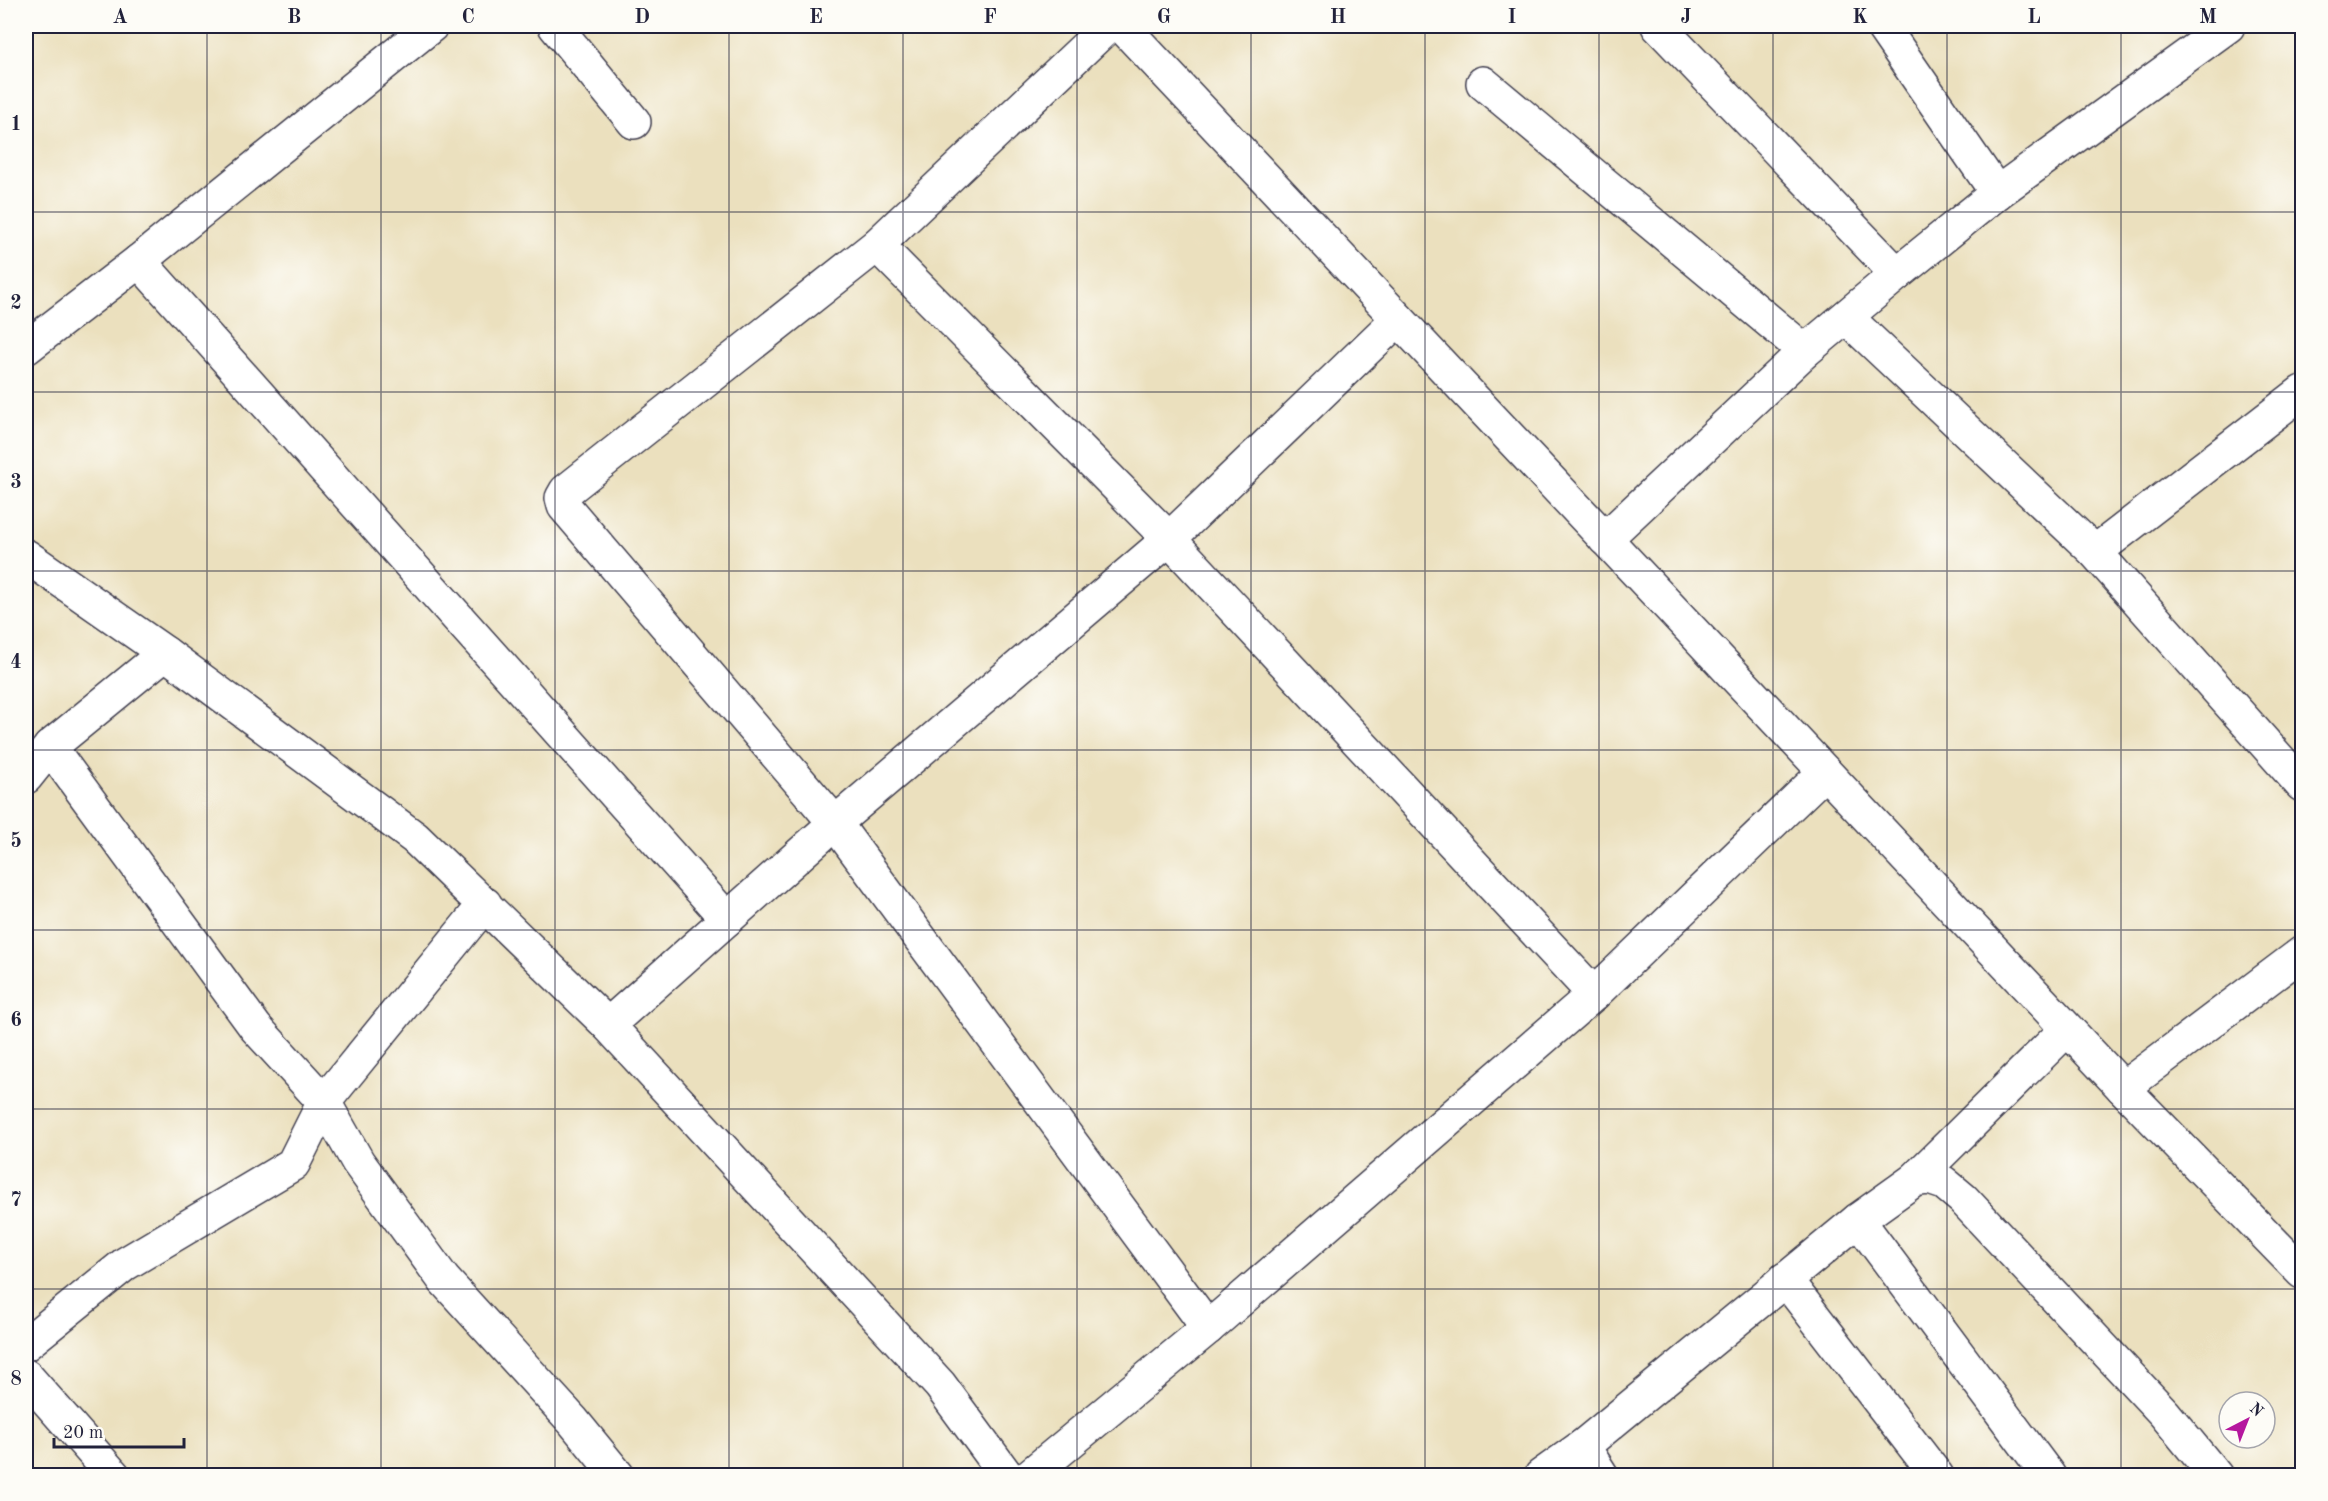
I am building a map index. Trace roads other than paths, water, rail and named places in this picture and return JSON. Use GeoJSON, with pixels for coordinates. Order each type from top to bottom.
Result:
{"type":"FeatureCollection","features":[{"type":"Feature","properties":{"kind":"street"},"geometry":{"type":"LineString","coordinates":[[26,348],[139,261],[432,26]]}},
{"type":"Feature","properties":{"kind":"street"},"geometry":{"type":"LineString","coordinates":[[555,26],[634,122]]}},
{"type":"Feature","properties":{"kind":"street"},"geometry":{"type":"LineString","coordinates":[[1108,26],[877,245],[575,484],[562,498],[564,506],[835,823],[1208,1328]]}},
{"type":"Feature","properties":{"kind":"street"},"geometry":{"type":"LineString","coordinates":[[1122,26],[2067,1029],[2302,1272]]}},
{"type":"Feature","properties":{"kind":"street"},"geometry":{"type":"LineString","coordinates":[[1658,26],[1897,274]]}},
{"type":"Feature","properties":{"kind":"street"},"geometry":{"type":"LineString","coordinates":[[1882,26],[1997,193]]}},
{"type":"Feature","properties":{"kind":"street"},"geometry":{"type":"LineString","coordinates":[[1605,539],[1805,351],[1897,274],[1997,193],[2228,26]]}},
{"type":"Feature","properties":{"kind":"street"},"geometry":{"type":"LineString","coordinates":[[1484,83],[1805,351]]}},
{"type":"Feature","properties":{"kind":"street"},"geometry":{"type":"LineString","coordinates":[[877,245],[1169,539],[1594,994]]}},
{"type":"Feature","properties":{"kind":"street"},"geometry":{"type":"LineString","coordinates":[[139,261],[727,919]]}},
{"type":"Feature","properties":{"kind":"street"},"geometry":{"type":"LineString","coordinates":[[1846,317],[2095,552],[2302,785]]}},
{"type":"Feature","properties":{"kind":"street"},"geometry":{"type":"LineString","coordinates":[[608,1026],[835,823],[1169,539],[1398,319]]}},
{"type":"Feature","properties":{"kind":"street"},"geometry":{"type":"LineString","coordinates":[[2095,552],[2302,392]]}},
{"type":"Feature","properties":{"kind":"street"},"geometry":{"type":"LineString","coordinates":[[26,556],[165,653],[415,838],[608,1026],[940,1385],[1007,1476]]}},
{"type":"Feature","properties":{"kind":"street"},"geometry":{"type":"LineString","coordinates":[[26,777],[50,747],[165,653]]}},
{"type":"Feature","properties":{"kind":"street"},"geometry":{"type":"LineString","coordinates":[[50,747],[256,1028],[324,1102],[358,1162],[444,1280],[573,1421],[618,1476]]}},
{"type":"Feature","properties":{"kind":"street"},"geometry":{"type":"LineString","coordinates":[[1029,1476],[1208,1328],[1594,994],[1825,772]]}},
{"type":"Feature","properties":{"kind":"street"},"geometry":{"type":"LineString","coordinates":[[26,1344],[125,1264],[293,1164],[324,1102],[484,904]]}},
{"type":"Feature","properties":{"kind":"street"},"geometry":{"type":"LineString","coordinates":[[2123,1088],[2302,953]]}},
{"type":"Feature","properties":{"kind":"street"},"geometry":{"type":"LineString","coordinates":[[1541,1476],[1583,1446],[1858,1220],[1914,1180],[2067,1029]]}},
{"type":"Feature","properties":{"kind":"street"},"geometry":{"type":"LineString","coordinates":[[1914,1180],[1929,1178],[1944,1184],[1963,1199],[2164,1413],[2216,1476]]}},
{"type":"Feature","properties":{"kind":"street"},"geometry":{"type":"LineString","coordinates":[[1858,1220],[2049,1476]]}},
{"type":"Feature","properties":{"kind":"street"},"geometry":{"type":"LineString","coordinates":[[1785,1279],[1937,1476]]}},
{"type":"Feature","properties":{"kind":"street"},"geometry":{"type":"LineString","coordinates":[[26,1376],[114,1476]]}},
{"type":"Feature","properties":{"kind":"street"},"geometry":{"type":"LineString","coordinates":[[1583,1446],[1602,1476]]}}]}
